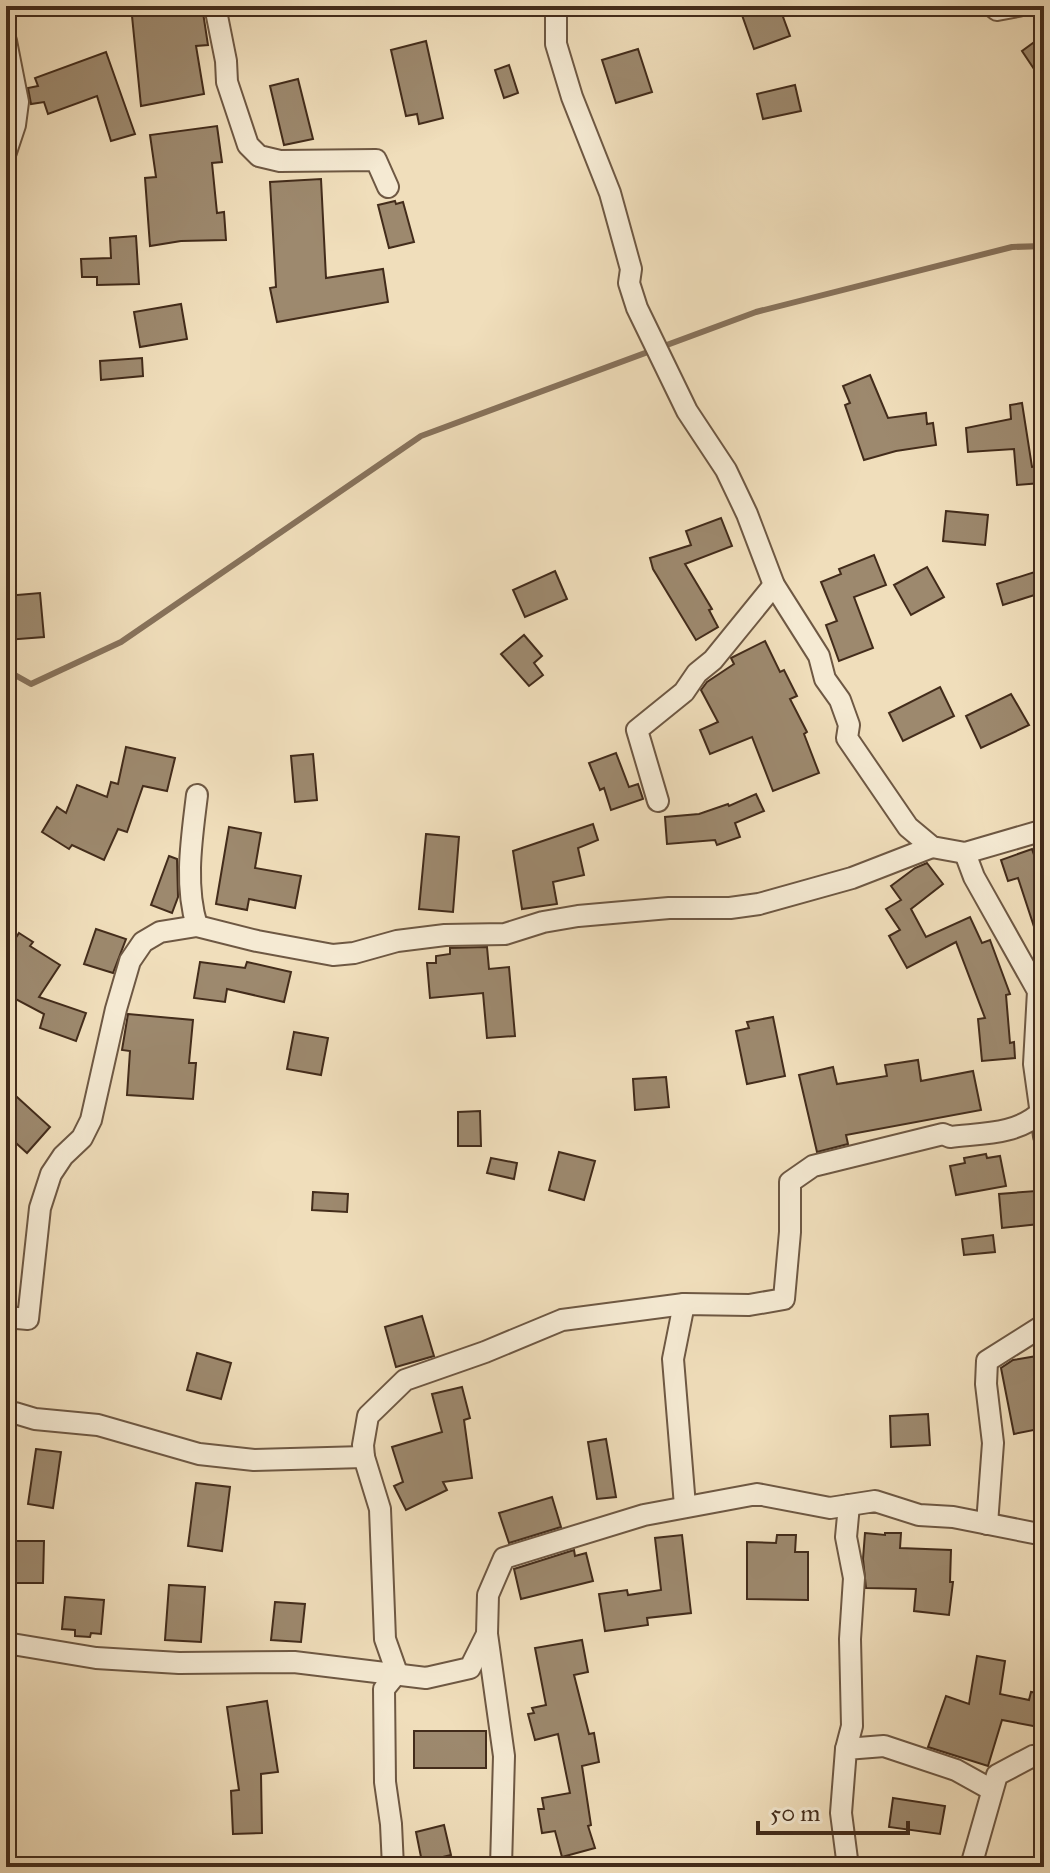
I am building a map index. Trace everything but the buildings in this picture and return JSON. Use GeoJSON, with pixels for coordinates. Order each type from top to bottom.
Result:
{"type":"FeatureCollection","features":[{"type":"Feature","properties":{"kind":"street"},"geometry":{"type":"LineString","coordinates":[[215,6],[227,82],[248,145],[259,156],[280,161],[376,160],[388,187]]}},
{"type":"Feature","properties":{"kind":"street"},"geometry":{"type":"LineString","coordinates":[[556,6],[556,44],[572,97],[610,193],[631,269],[629,283],[637,308],[687,411],[726,470],[747,514],[774,585],[819,656],[825,679],[840,700],[849,725],[847,738],[908,827],[932,847],[965,853],[1044,830]]}},
{"type":"Feature","properties":{"kind":"street"},"geometry":{"type":"LineString","coordinates":[[992,6],[997,10],[1018,6]]}},
{"type":"Feature","properties":{"kind":"street"},"geometry":{"type":"LineString","coordinates":[[6,41],[18,102],[15,125],[6,152]]}},
{"type":"Feature","properties":{"kind":"street"},"geometry":{"type":"LineString","coordinates":[[658,801],[637,730],[684,692],[774,585]]}},
{"type":"Feature","properties":{"kind":"street"},"geometry":{"type":"LineString","coordinates":[[197,795],[190,850],[191,908],[197,926]]}},
{"type":"Feature","properties":{"kind":"street"},"geometry":{"type":"LineString","coordinates":[[6,1317],[24,1320],[30,1314],[40,1208],[51,1174],[63,1156],[82,1138],[91,1120],[130,961],[143,942],[160,932],[197,926],[333,955],[354,953],[397,941],[445,935],[505,934],[543,922],[578,916],[759,904],[852,878],[932,847]]}},
{"type":"Feature","properties":{"kind":"street"},"geometry":{"type":"LineString","coordinates":[[965,853],[974,877],[1038,991],[1034,1064],[1044,1136]]}},
{"type":"Feature","properties":{"kind":"street"},"geometry":{"type":"LineString","coordinates":[[397,1673],[385,1639],[380,1509],[363,1445],[368,1416],[405,1380],[485,1352],[562,1320],[684,1304],[749,1305],[784,1299],[790,1232],[790,1182],[813,1166],[943,1134],[950,1137],[1017,1129],[1041,1112]]}},
{"type":"Feature","properties":{"kind":"street"},"geometry":{"type":"LineString","coordinates":[[684,1304],[673,1359],[685,1506]]}},
{"type":"Feature","properties":{"kind":"street"},"geometry":{"type":"LineString","coordinates":[[987,1524],[993,1443],[986,1384],[987,1361],[1044,1325]]}},
{"type":"Feature","properties":{"kind":"street"},"geometry":{"type":"LineString","coordinates":[[15,1413],[35,1419],[98,1425],[199,1454],[254,1460],[364,1457]]}},
{"type":"Feature","properties":{"kind":"street"},"geometry":{"type":"LineString","coordinates":[[501,1867],[504,1756],[487,1634],[488,1595],[504,1558],[644,1515],[757,1494],[830,1508],[875,1501],[919,1515],[1044,1535]]}},
{"type":"Feature","properties":{"kind":"street"},"geometry":{"type":"LineString","coordinates":[[848,1867],[841,1813],[846,1749],[852,1726],[850,1639],[854,1578],[846,1537],[849,1505]]}},
{"type":"Feature","properties":{"kind":"street"},"geometry":{"type":"LineString","coordinates":[[6,1643],[96,1658],[179,1663],[294,1662],[426,1678],[470,1668],[487,1634]]}},
{"type":"Feature","properties":{"kind":"street"},"geometry":{"type":"LineString","coordinates":[[393,1867],[385,1782],[384,1689],[397,1673]]}},
{"type":"Feature","properties":{"kind":"street"},"geometry":{"type":"LineString","coordinates":[[846,1749],[884,1746],[956,1770],[992,1790]]}},
{"type":"Feature","properties":{"kind":"street"},"geometry":{"type":"LineString","coordinates":[[973,1859],[997,1775],[1033,1756],[1044,1755]]}},
{"type":"Feature","properties":{"kind":"waterway"},"geometry":{"type":"LineString","coordinates":[[6,670],[31,684],[121,642],[421,436],[756,312],[1012,247],[1044,246]]}}]}
